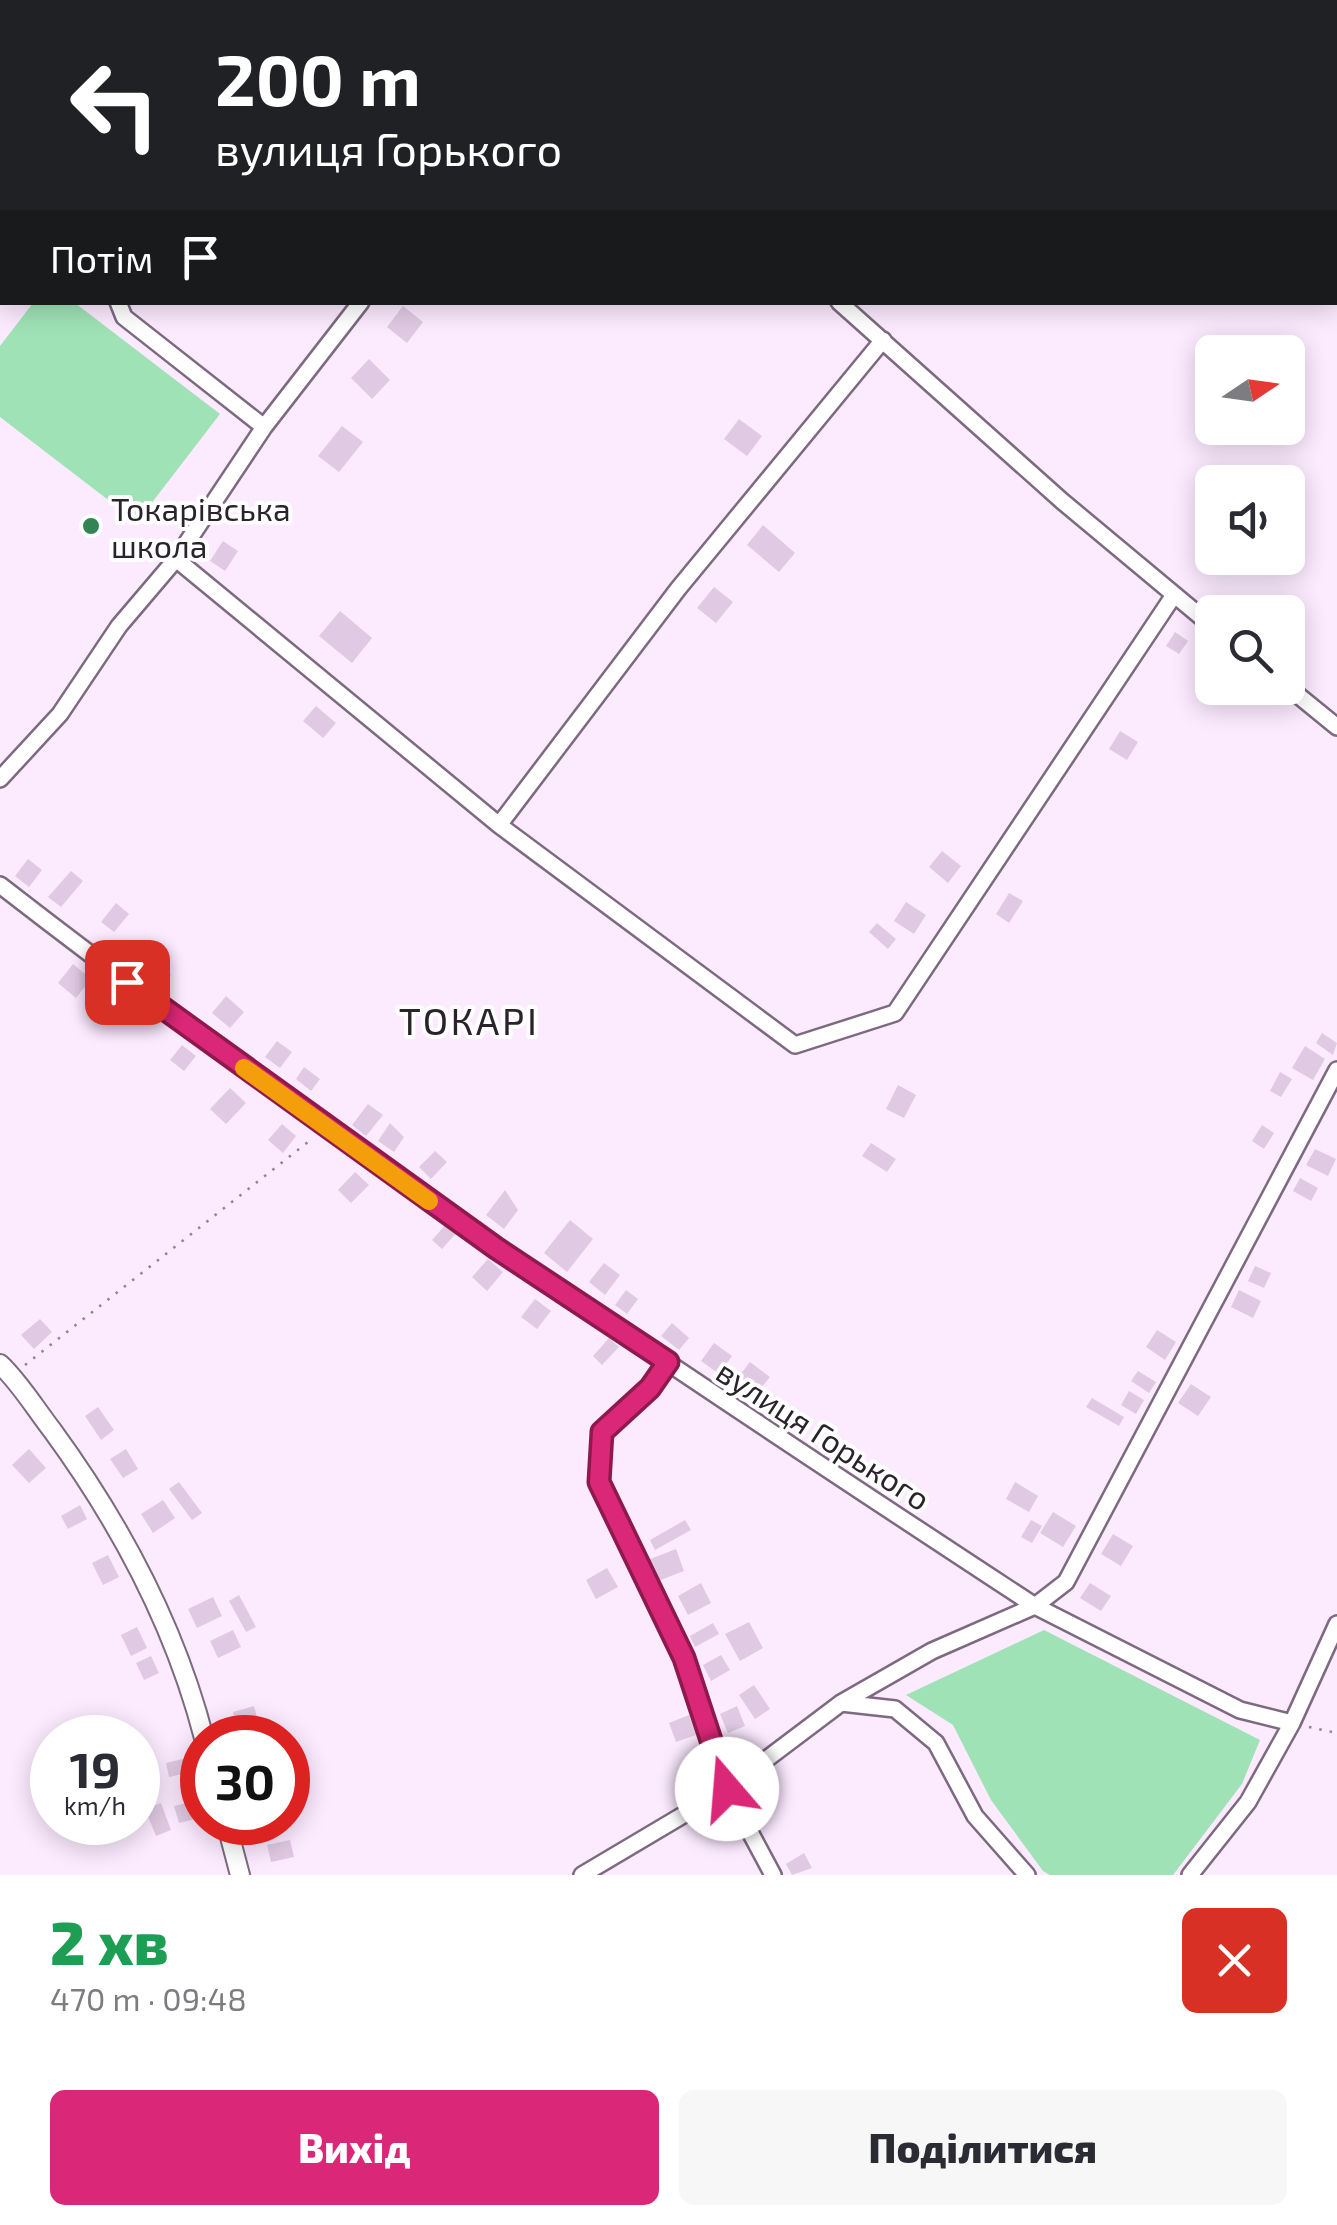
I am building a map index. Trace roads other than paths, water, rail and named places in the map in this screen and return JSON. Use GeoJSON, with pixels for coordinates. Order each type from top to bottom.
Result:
{"type":"FeatureCollection","features":[{"type":"Feature","properties":{"kind":"street"},"geometry":{"type":"LineString","coordinates":[[119,305],[124,317],[264,427]]}},
{"type":"Feature","properties":{"kind":"street"},"geometry":{"type":"LineString","coordinates":[[0,779],[60,714],[119,626],[176,559],[264,427],[359,305]]}},
{"type":"Feature","properties":{"kind":"street"},"geometry":{"type":"LineString","coordinates":[[842,305],[1062,500],[1195,612]]}},
{"type":"Feature","properties":{"kind":"street"},"geometry":{"type":"LineString","coordinates":[[500,825],[678,589],[882,340]]}},
{"type":"Feature","properties":{"kind":"street"},"geometry":{"type":"LineString","coordinates":[[176,559],[500,825],[795,1046],[895,1013],[1174,594]]}},
{"type":"Feature","properties":{"kind":"street"},"geometry":{"type":"LineString","coordinates":[[1305,701],[1337,727]]}},
{"type":"Feature","properties":{"kind":"street","name":"вулиця Горького"},"geometry":{"type":"LineString","coordinates":[[0,885],[326,1128],[496,1248],[1035,1606],[1240,1710],[1292,1723]]}},
{"type":"Feature","properties":{"kind":"street"},"geometry":{"type":"LineString","coordinates":[[582,1875],[727,1789],[842,1703],[932,1651],[1035,1606],[1066,1582],[1337,1070]]}},
{"type":"Feature","properties":{"kind":"street"},"geometry":{"type":"LineString","coordinates":[[668,1362],[650,1388],[602,1432],[599,1482],[684,1658],[727,1789],[773,1875]]}},
{"type":"Feature","properties":{"kind":"street"},"geometry":{"type":"LineString","coordinates":[[6,1370],[95,1488],[148,1585],[198,1715]]}},
{"type":"Feature","properties":{"kind":"street"},"geometry":{"type":"LineString","coordinates":[[1190,1875],[1248,1802],[1292,1723],[1337,1624]]}},
{"type":"Feature","properties":{"kind":"street"},"geometry":{"type":"LineString","coordinates":[[842,1703],[895,1709],[936,1742],[975,1816],[1027,1875]]}},
{"type":"Feature","properties":{"kind":"street"},"geometry":{"type":"LineString","coordinates":[[232,1845],[240,1875]]}},
{"type":"Feature","properties":{"kind":"place","name":"Токарівська школа"},"geometry":{"type":"Point","coordinates":[91,526]}},
{"type":"Feature","properties":{"kind":"district","name":"ТОКАРІ"},"geometry":{"type":"Point","coordinates":[469,1020]}}]}
